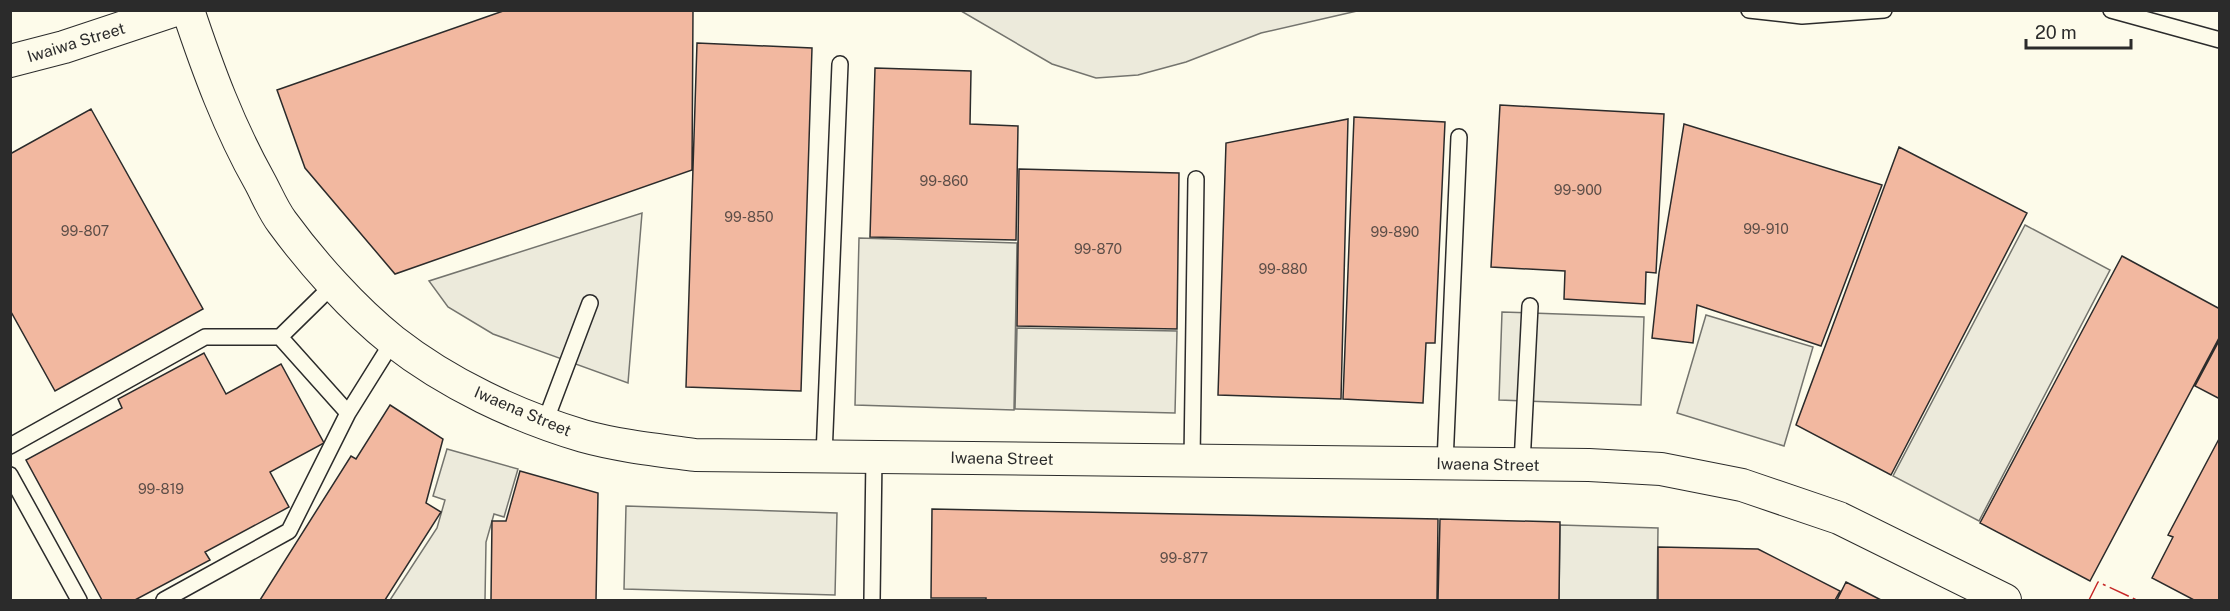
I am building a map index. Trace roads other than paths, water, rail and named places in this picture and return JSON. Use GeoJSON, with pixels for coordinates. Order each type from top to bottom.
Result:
{"type":"FeatureCollection","features":[{"type":"Feature","properties":{"kind":"street","name":"Iwaiwa Street"},"geometry":{"type":"LineString","coordinates":[[10,61],[64,47],[175,10]]}},
{"type":"Feature","properties":{"kind":"street","name":"Iwaena Street"},"geometry":{"type":"LineString","coordinates":[[188,10],[207,68],[237,141],[281,220],[333,285],[393,341],[450,379],[501,405],[583,436],[623,445],[695,455],[1589,465],[1660,470],[1742,485],[1839,518],[2006,600]]}},
{"type":"Feature","properties":{"kind":"lane"},"geometry":{"type":"LineString","coordinates":[[1749,10],[1802,16],[1884,10]]}},
{"type":"Feature","properties":{"kind":"lane"},"geometry":{"type":"LineString","coordinates":[[2111,10],[2220,40]]}},
{"type":"Feature","properties":{"kind":"lane"},"geometry":{"type":"LineString","coordinates":[[824,456],[840,64]]}},
{"type":"Feature","properties":{"kind":"lane"},"geometry":{"type":"LineString","coordinates":[[1445,463],[1459,137]]}},
{"type":"Feature","properties":{"kind":"lane"},"geometry":{"type":"LineString","coordinates":[[1192,460],[1196,180]]}},
{"type":"Feature","properties":{"kind":"lane"},"geometry":{"type":"LineString","coordinates":[[10,446],[205,337],[280,336],[333,285]]}},
{"type":"Feature","properties":{"kind":"lane"},"geometry":{"type":"LineString","coordinates":[[545,423],[590,303]]}},
{"type":"Feature","properties":{"kind":"lane"},"geometry":{"type":"LineString","coordinates":[[1522,464],[1530,306]]}},
{"type":"Feature","properties":{"kind":"lane"},"geometry":{"type":"LineString","coordinates":[[280,336],[348,413]]}},
{"type":"Feature","properties":{"kind":"lane"},"geometry":{"type":"LineString","coordinates":[[164,600],[289,531],[348,413],[393,341]]}},
{"type":"Feature","properties":{"kind":"lane"},"geometry":{"type":"LineString","coordinates":[[872,600],[874,457]]}},
{"type":"Feature","properties":{"kind":"lane"},"geometry":{"type":"LineString","coordinates":[[10,475],[80,600]]}}]}
